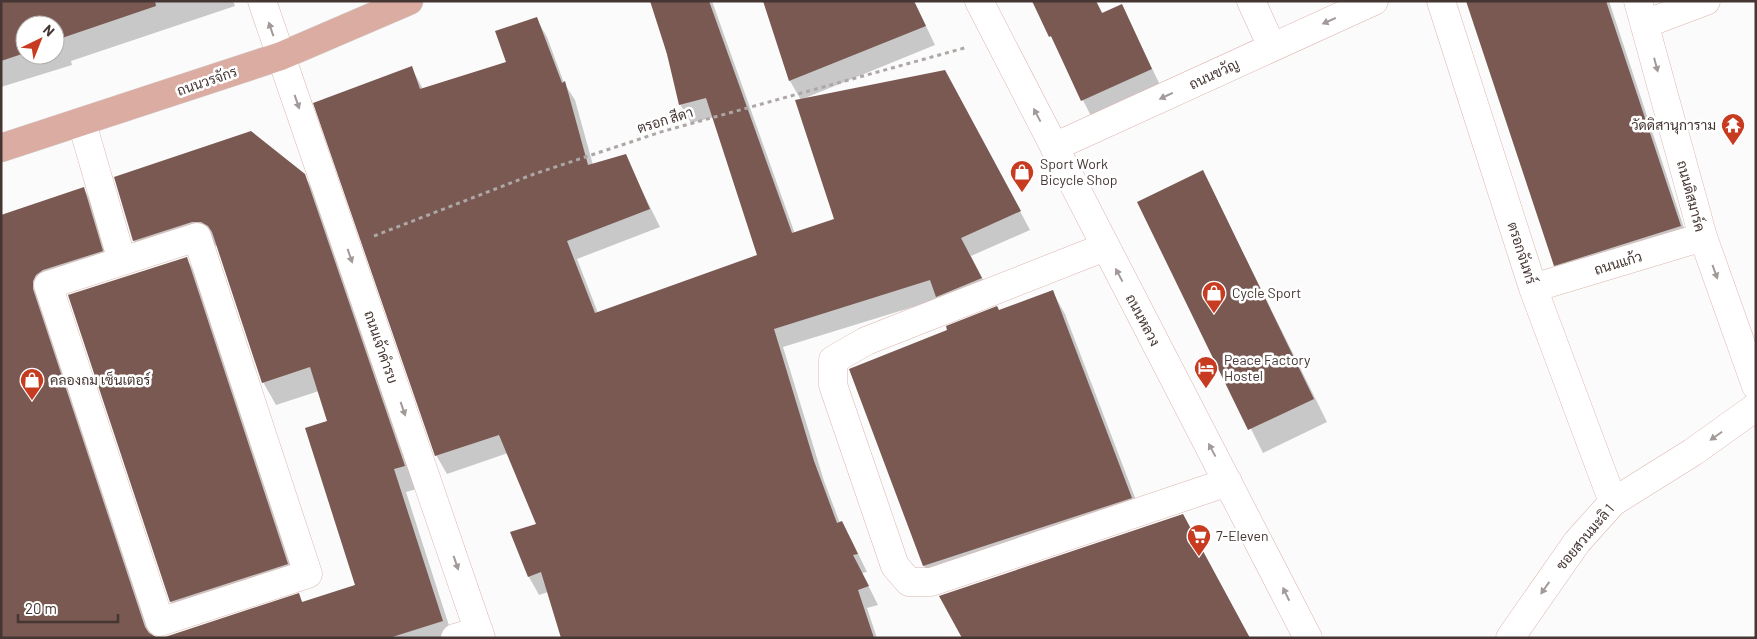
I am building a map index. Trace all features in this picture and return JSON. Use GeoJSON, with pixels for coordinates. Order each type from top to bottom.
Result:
{"type":"FeatureCollection","features":[{"type":"Feature","properties":{"kind":"main road","name":"ถนนวรจักร"},"geometry":{"type":"LineString","coordinates":[[1,148],[82,123],[281,56],[409,1]]}},
{"type":"Feature","properties":{"kind":"street","name":"ถนนเจ้าคำรบ"},"geometry":{"type":"LineString","coordinates":[[262,1],[347,246],[472,635]]}},
{"type":"Feature","properties":{"kind":"street","name":"ถนนหลวง"},"geometry":{"type":"LineString","coordinates":[[979,1],[1308,638]]}},
{"type":"Feature","properties":{"kind":"street"},"geometry":{"type":"LineString","coordinates":[[1251,1],[1272,47]]}},
{"type":"Feature","properties":{"kind":"street","name":"ถนนขวัญ"},"geometry":{"type":"LineString","coordinates":[[1054,147],[1374,1]]}},
{"type":"Feature","properties":{"kind":"street","name":"ตรอกจันทร์"},"geometry":{"type":"LineString","coordinates":[[1441,1],[1533,288],[1613,502]]}},
{"type":"Feature","properties":{"kind":"street"},"geometry":{"type":"LineString","coordinates":[[1641,12],[1706,1]]}},
{"type":"Feature","properties":{"kind":"street","name":"ถนนดิสมาร์ค"},"geometry":{"type":"LineString","coordinates":[[1641,12],[1703,237],[1756,386]]}},
{"type":"Feature","properties":{"kind":"street"},"geometry":{"type":"LineString","coordinates":[[82,123],[122,261]]}},
{"type":"Feature","properties":{"kind":"street"},"geometry":{"type":"LineString","coordinates":[[197,237],[308,574],[160,622],[48,285],[122,261],[197,237]]}},
{"type":"Feature","properties":{"kind":"street","name":"ถนนแก้ว"},"geometry":{"type":"LineString","coordinates":[[1533,288],[1703,237]]}},
{"type":"Feature","properties":{"kind":"street"},"geometry":{"type":"LineString","coordinates":[[1105,247],[866,341],[833,360],[833,385],[895,566],[909,582],[931,582],[1228,482]]}},
{"type":"Feature","properties":{"kind":"street","name":"ซอยสวนมะลิ 1"},"geometry":{"type":"LineString","coordinates":[[1510,638],[1577,542],[1613,502],[1693,452],[1756,408]]}},
{"type":"Feature","properties":{"kind":"path","name":"ตรอก สีดา"},"geometry":{"type":"LineString","coordinates":[[347,246],[534,174],[664,131],[998,39]]}},
{"type":"Feature","properties":{"kind":"building"},"geometry":{"type":"Polygon","coordinates":[[[1,1],[155,1],[156,6],[65,37],[65,15],[15,15],[15,56],[1,61],[1,1]]]}},
{"type":"Feature","properties":{"kind":"building"},"geometry":{"type":"Polygon","coordinates":[[[650,1],[709,1],[792,233],[834,219],[795,100],[945,70],[1021,211],[961,238],[982,278],[936,297],[930,280],[774,329],[814,461],[837,523],[842,521],[858,554],[853,555],[869,586],[858,590],[874,638],[561,638],[541,572],[528,577],[510,532],[536,524],[499,435],[435,456],[313,103],[412,66],[420,89],[506,62],[495,31],[537,17],[562,83],[565,81],[588,165],[626,154],[650,209],[567,241],[595,313],[757,255],[706,98],[679,105],[667,54],[650,1]]]}},
{"type":"Feature","properties":{"kind":"building"},"geometry":{"type":"Polygon","coordinates":[[[763,1],[914,1],[926,26],[789,81],[763,1]]]}},
{"type":"Feature","properties":{"kind":"building"},"geometry":{"type":"Polygon","coordinates":[[[1032,1],[1096,1],[1102,13],[1122,4],[1152,69],[1081,101],[1051,36],[1049,37],[1032,1]]]}},
{"type":"Feature","properties":{"kind":"building"},"geometry":{"type":"Polygon","coordinates":[[[1466,1],[1606,1],[1681,226],[1554,266],[1466,1]]]}},
{"type":"Feature","properties":{"kind":"building","name":"คลองถม เซ็นเตอร์"},"geometry":{"type":"Polygon","coordinates":[[[251,131],[305,174],[405,466],[394,469],[443,621],[389,638],[1,638],[1,215],[84,187],[103,251],[43,270],[36,275],[33,281],[33,289],[145,627],[149,633],[156,637],[165,637],[299,593],[302,602],[355,585],[305,428],[327,421],[310,367],[262,383],[212,232],[208,226],[201,222],[192,222],[133,241],[114,177],[251,131]]]}},
{"type":"Feature","properties":{"kind":"building"},"geometry":{"type":"Polygon","coordinates":[[[1203,170],[1314,399],[1248,430],[1137,202],[1203,170]]]}},
{"type":"Feature","properties":{"kind":"building","name":"คลองถม เซ็นเตอร์"},"geometry":{"type":"Polygon","coordinates":[[[187,257],[288,564],[170,602],[68,295],[187,257]]]}},
{"type":"Feature","properties":{"kind":"building"},"geometry":{"type":"Polygon","coordinates":[[[1053,290],[1132,498],[923,566],[849,369],[947,330],[946,326],[997,306],[999,310],[1053,290]]]}},
{"type":"Feature","properties":{"kind":"building"},"geometry":{"type":"Polygon","coordinates":[[[1183,514],[1250,638],[962,638],[939,596],[1183,514]]]}},
{"type":"Feature","properties":{"kind":"place","name":"วัดดิสานุการาม"},"geometry":{"type":"Point","coordinates":[1733,146]}},
{"type":"Feature","properties":{"kind":"place","name":"Sport Work Bicycle Shop"},"geometry":{"type":"Point","coordinates":[1022,193]}},
{"type":"Feature","properties":{"kind":"place","name":"Cycle Sport"},"geometry":{"type":"Point","coordinates":[1214,314]}},
{"type":"Feature","properties":{"kind":"place","name":"Peace Factory Hostel"},"geometry":{"type":"Point","coordinates":[1206,389]}},
{"type":"Feature","properties":{"kind":"place","name":"คลองถม เซ็นเตอร์"},"geometry":{"type":"Point","coordinates":[32,401]}},
{"type":"Feature","properties":{"kind":"place","name":"7-Eleven"},"geometry":{"type":"Point","coordinates":[1199,557]}}]}
